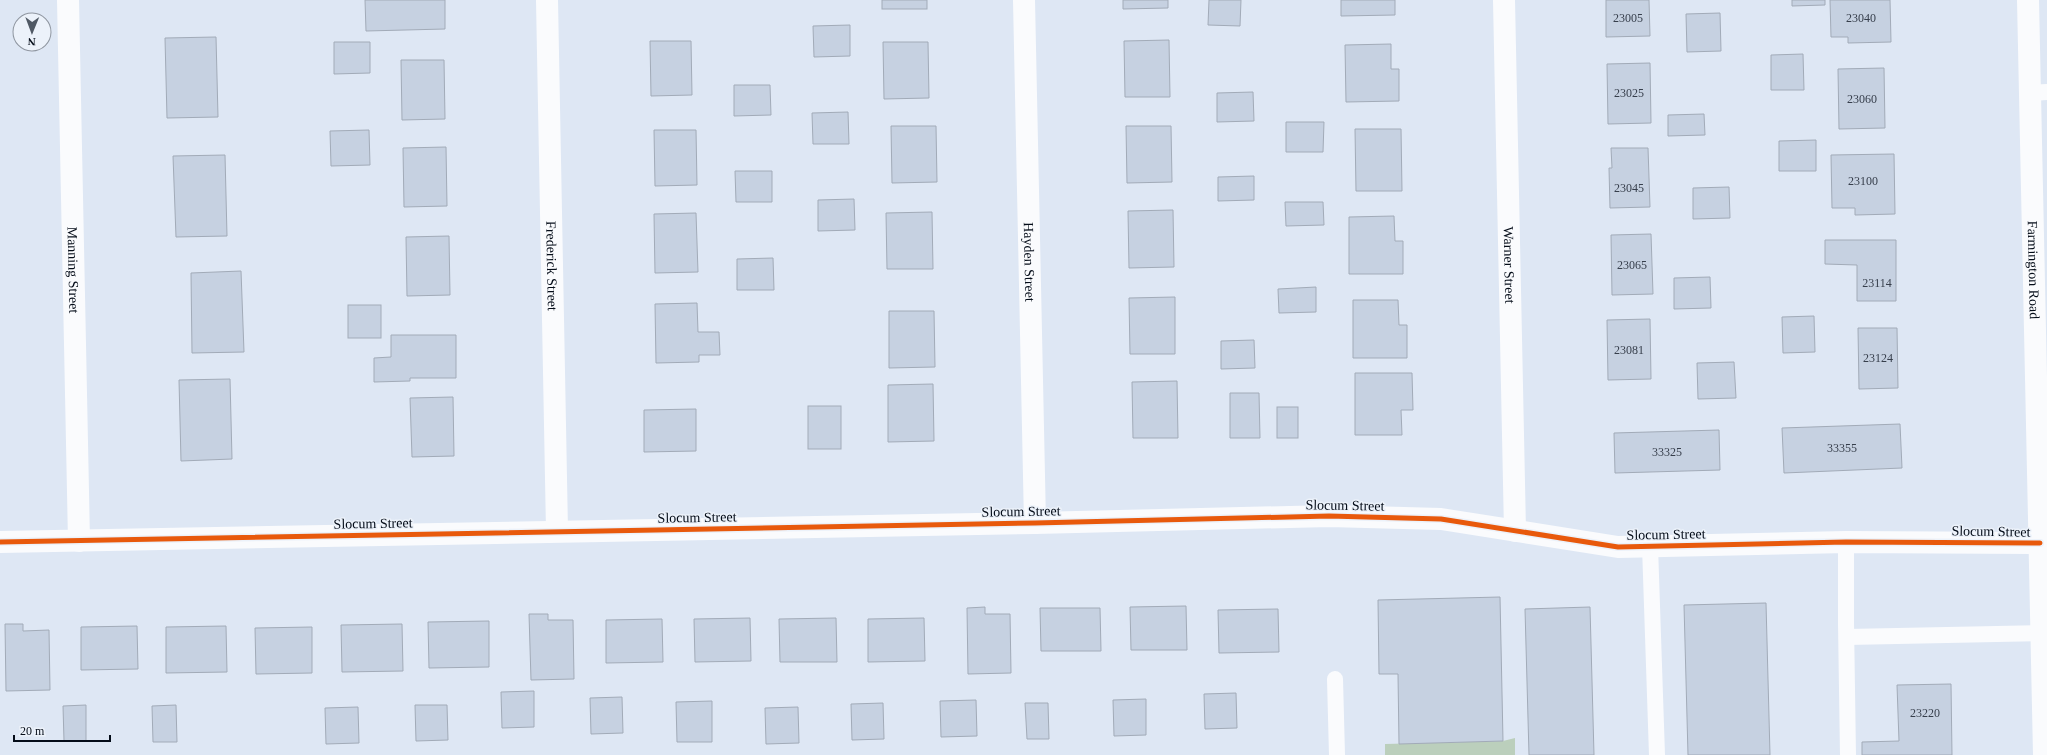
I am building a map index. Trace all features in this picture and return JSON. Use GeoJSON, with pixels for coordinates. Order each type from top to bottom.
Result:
{"type":"FeatureCollection","features":[{"type":"Feature","properties":{"kind":"street","name":"Manning Street"},"geometry":{"type":"LineString","coordinates":[[68,0],[79,541]]}},
{"type":"Feature","properties":{"kind":"street","name":"Frederick Street"},"geometry":{"type":"LineString","coordinates":[[547,0],[557,531]]}},
{"type":"Feature","properties":{"kind":"street","name":"Hayden Street"},"geometry":{"type":"LineString","coordinates":[[1024,0],[1035,523]]}},
{"type":"Feature","properties":{"kind":"street","name":"Warner Street"},"geometry":{"type":"LineString","coordinates":[[1504,0],[1515,531]]}},
{"type":"Feature","properties":{"kind":"street","name":"Farmington Road"},"geometry":{"type":"LineString","coordinates":[[2028,0],[2039,93],[2044,755]]}},
{"type":"Feature","properties":{"kind":"street","name":"Slocum Street"},"geometry":{"type":"LineString","coordinates":[[0,542],[1035,523],[1329,516],[1441,519],[1618,547],[1846,542],[2043,544]]}},
{"type":"Feature","properties":{"kind":"lane"},"geometry":{"type":"LineString","coordinates":[[1846,542],[1848,755]]}},
{"type":"Feature","properties":{"kind":"lane"},"geometry":{"type":"LineString","coordinates":[[1650,546],[1657,755]]}},
{"type":"Feature","properties":{"kind":"lane"},"geometry":{"type":"LineString","coordinates":[[1847,637],[2042,633]]}},
{"type":"Feature","properties":{"kind":"lane"},"geometry":{"type":"LineString","coordinates":[[1335,679],[1337,755]]}},
{"type":"Feature","properties":{"kind":"green space"},"geometry":{"type":"Polygon","coordinates":[[[1515,738],[1515,755],[1385,755],[1385,744],[1503,741],[1515,738]]]}},
{"type":"Feature","properties":{"kind":"building"},"geometry":{"type":"Polygon","coordinates":[[[365,0],[445,0],[445,29],[366,31],[365,0]]]}},
{"type":"Feature","properties":{"kind":"building"},"geometry":{"type":"Polygon","coordinates":[[[882,0],[927,0],[927,9],[882,9],[882,0]]]}},
{"type":"Feature","properties":{"kind":"building"},"geometry":{"type":"Polygon","coordinates":[[[1123,0],[1168,0],[1168,8],[1123,9],[1123,0]]]}},
{"type":"Feature","properties":{"kind":"building"},"geometry":{"type":"Polygon","coordinates":[[[1209,0],[1241,0],[1240,26],[1208,25],[1209,0]]]}},
{"type":"Feature","properties":{"kind":"building"},"geometry":{"type":"Polygon","coordinates":[[[1341,0],[1395,0],[1395,15],[1341,16],[1341,0]]]}},
{"type":"Feature","properties":{"kind":"building"},"geometry":{"type":"Polygon","coordinates":[[[1606,0],[1649,0],[1650,36],[1606,37],[1606,0]]]}},
{"type":"Feature","properties":{"kind":"building"},"geometry":{"type":"Polygon","coordinates":[[[1792,0],[1825,0],[1825,5],[1792,6],[1792,0]]]}},
{"type":"Feature","properties":{"kind":"building"},"geometry":{"type":"Polygon","coordinates":[[[1830,0],[1890,0],[1891,42],[1848,43],[1848,37],[1831,37],[1830,0]]]}},
{"type":"Feature","properties":{"kind":"building"},"geometry":{"type":"Polygon","coordinates":[[[1720,13],[1721,51],[1687,52],[1686,14],[1720,13]]]}},
{"type":"Feature","properties":{"kind":"building"},"geometry":{"type":"Polygon","coordinates":[[[850,25],[850,56],[814,57],[813,26],[850,25]]]}},
{"type":"Feature","properties":{"kind":"building"},"geometry":{"type":"Polygon","coordinates":[[[216,37],[218,117],[167,118],[165,38],[216,37]]]}},
{"type":"Feature","properties":{"kind":"building"},"geometry":{"type":"Polygon","coordinates":[[[1169,40],[1170,97],[1125,97],[1124,41],[1169,40]]]}},
{"type":"Feature","properties":{"kind":"building"},"geometry":{"type":"Polygon","coordinates":[[[650,41],[691,41],[692,95],[651,96],[650,41]]]}},
{"type":"Feature","properties":{"kind":"building"},"geometry":{"type":"Polygon","coordinates":[[[334,42],[370,42],[370,73],[334,74],[334,42]]]}},
{"type":"Feature","properties":{"kind":"building"},"geometry":{"type":"Polygon","coordinates":[[[883,42],[928,42],[929,98],[884,99],[883,42]]]}},
{"type":"Feature","properties":{"kind":"building"},"geometry":{"type":"Polygon","coordinates":[[[1391,44],[1391,69],[1399,69],[1399,101],[1346,102],[1345,45],[1391,44]]]}},
{"type":"Feature","properties":{"kind":"building"},"geometry":{"type":"Polygon","coordinates":[[[1803,54],[1804,90],[1771,90],[1771,55],[1803,54]]]}},
{"type":"Feature","properties":{"kind":"building"},"geometry":{"type":"Polygon","coordinates":[[[401,60],[444,60],[445,119],[402,120],[401,60]]]}},
{"type":"Feature","properties":{"kind":"building"},"geometry":{"type":"Polygon","coordinates":[[[1650,63],[1651,123],[1608,124],[1607,64],[1650,63]]]}},
{"type":"Feature","properties":{"kind":"building"},"geometry":{"type":"Polygon","coordinates":[[[1884,68],[1885,128],[1839,129],[1838,69],[1884,68]]]}},
{"type":"Feature","properties":{"kind":"building"},"geometry":{"type":"Polygon","coordinates":[[[734,85],[770,85],[771,115],[734,116],[734,85]]]}},
{"type":"Feature","properties":{"kind":"building"},"geometry":{"type":"Polygon","coordinates":[[[1253,92],[1254,121],[1217,122],[1217,93],[1253,92]]]}},
{"type":"Feature","properties":{"kind":"building"},"geometry":{"type":"Polygon","coordinates":[[[848,112],[849,144],[813,144],[812,113],[848,112]]]}},
{"type":"Feature","properties":{"kind":"building"},"geometry":{"type":"Polygon","coordinates":[[[1704,114],[1705,135],[1668,136],[1668,115],[1704,114]]]}},
{"type":"Feature","properties":{"kind":"building"},"geometry":{"type":"Polygon","coordinates":[[[1286,122],[1324,122],[1323,152],[1286,152],[1286,122]]]}},
{"type":"Feature","properties":{"kind":"building"},"geometry":{"type":"Polygon","coordinates":[[[891,126],[936,126],[937,182],[892,183],[891,126]]]}},
{"type":"Feature","properties":{"kind":"building"},"geometry":{"type":"Polygon","coordinates":[[[1126,126],[1171,126],[1172,182],[1127,183],[1126,126]]]}},
{"type":"Feature","properties":{"kind":"building"},"geometry":{"type":"Polygon","coordinates":[[[1355,129],[1401,129],[1402,191],[1356,191],[1355,129]]]}},
{"type":"Feature","properties":{"kind":"building"},"geometry":{"type":"Polygon","coordinates":[[[369,130],[370,165],[331,166],[330,131],[369,130]]]}},
{"type":"Feature","properties":{"kind":"building"},"geometry":{"type":"Polygon","coordinates":[[[654,130],[696,130],[697,185],[655,186],[654,130]]]}},
{"type":"Feature","properties":{"kind":"building"},"geometry":{"type":"Polygon","coordinates":[[[1816,140],[1816,171],[1779,171],[1779,141],[1816,140]]]}},
{"type":"Feature","properties":{"kind":"building"},"geometry":{"type":"Polygon","coordinates":[[[446,147],[447,206],[404,207],[403,148],[446,147]]]}},
{"type":"Feature","properties":{"kind":"building"},"geometry":{"type":"Polygon","coordinates":[[[1611,148],[1648,148],[1650,207],[1610,208],[1609,168],[1612,168],[1611,148]]]}},
{"type":"Feature","properties":{"kind":"building"},"geometry":{"type":"Polygon","coordinates":[[[1894,154],[1895,214],[1855,215],[1855,208],[1832,208],[1831,155],[1894,154]]]}},
{"type":"Feature","properties":{"kind":"building"},"geometry":{"type":"Polygon","coordinates":[[[225,155],[227,236],[176,237],[173,156],[225,155]]]}},
{"type":"Feature","properties":{"kind":"building"},"geometry":{"type":"Polygon","coordinates":[[[735,171],[772,171],[772,202],[736,202],[735,171]]]}},
{"type":"Feature","properties":{"kind":"building"},"geometry":{"type":"Polygon","coordinates":[[[1254,176],[1254,200],[1218,201],[1218,177],[1254,176]]]}},
{"type":"Feature","properties":{"kind":"building"},"geometry":{"type":"Polygon","coordinates":[[[1729,187],[1730,218],[1693,219],[1693,188],[1729,187]]]}},
{"type":"Feature","properties":{"kind":"building"},"geometry":{"type":"Polygon","coordinates":[[[854,199],[855,230],[818,231],[818,200],[854,199]]]}},
{"type":"Feature","properties":{"kind":"building"},"geometry":{"type":"Polygon","coordinates":[[[1285,202],[1323,202],[1324,225],[1286,226],[1285,202]]]}},
{"type":"Feature","properties":{"kind":"building"},"geometry":{"type":"Polygon","coordinates":[[[1173,210],[1174,267],[1129,268],[1128,211],[1173,210]]]}},
{"type":"Feature","properties":{"kind":"building"},"geometry":{"type":"Polygon","coordinates":[[[932,212],[933,269],[887,269],[886,213],[932,212]]]}},
{"type":"Feature","properties":{"kind":"building"},"geometry":{"type":"Polygon","coordinates":[[[696,213],[698,272],[655,273],[654,214],[696,213]]]}},
{"type":"Feature","properties":{"kind":"building"},"geometry":{"type":"Polygon","coordinates":[[[1394,216],[1395,241],[1403,241],[1403,274],[1349,274],[1349,217],[1394,216]]]}},
{"type":"Feature","properties":{"kind":"building"},"geometry":{"type":"Polygon","coordinates":[[[1651,234],[1653,294],[1612,295],[1611,235],[1651,234]]]}},
{"type":"Feature","properties":{"kind":"building"},"geometry":{"type":"Polygon","coordinates":[[[449,236],[450,295],[407,296],[406,237],[449,236]]]}},
{"type":"Feature","properties":{"kind":"building"},"geometry":{"type":"Polygon","coordinates":[[[1825,240],[1896,240],[1896,301],[1857,301],[1857,265],[1825,264],[1825,240]]]}},
{"type":"Feature","properties":{"kind":"building"},"geometry":{"type":"Polygon","coordinates":[[[773,258],[774,290],[737,290],[737,259],[773,258]]]}},
{"type":"Feature","properties":{"kind":"building"},"geometry":{"type":"Polygon","coordinates":[[[241,271],[244,352],[192,353],[191,273],[241,271]]]}},
{"type":"Feature","properties":{"kind":"building"},"geometry":{"type":"Polygon","coordinates":[[[1710,277],[1711,308],[1674,309],[1674,278],[1710,277]]]}},
{"type":"Feature","properties":{"kind":"building"},"geometry":{"type":"Polygon","coordinates":[[[1316,287],[1316,312],[1279,313],[1278,289],[1316,287]]]}},
{"type":"Feature","properties":{"kind":"building"},"geometry":{"type":"Polygon","coordinates":[[[1175,297],[1175,354],[1130,354],[1129,298],[1175,297]]]}},
{"type":"Feature","properties":{"kind":"building"},"geometry":{"type":"Polygon","coordinates":[[[1353,300],[1398,300],[1399,325],[1407,325],[1407,358],[1353,358],[1353,300]]]}},
{"type":"Feature","properties":{"kind":"building"},"geometry":{"type":"Polygon","coordinates":[[[697,303],[698,332],[719,332],[720,355],[699,355],[699,362],[656,363],[655,304],[697,303]]]}},
{"type":"Feature","properties":{"kind":"building"},"geometry":{"type":"Polygon","coordinates":[[[348,305],[381,305],[381,338],[348,338],[348,305]]]}},
{"type":"Feature","properties":{"kind":"building"},"geometry":{"type":"Polygon","coordinates":[[[889,311],[934,311],[935,367],[889,368],[889,311]]]}},
{"type":"Feature","properties":{"kind":"building"},"geometry":{"type":"Polygon","coordinates":[[[1814,316],[1815,352],[1783,353],[1782,317],[1814,316]]]}},
{"type":"Feature","properties":{"kind":"building"},"geometry":{"type":"Polygon","coordinates":[[[1650,319],[1651,379],[1608,380],[1607,320],[1650,319]]]}},
{"type":"Feature","properties":{"kind":"building"},"geometry":{"type":"Polygon","coordinates":[[[1858,328],[1897,328],[1898,388],[1859,389],[1858,328]]]}},
{"type":"Feature","properties":{"kind":"building"},"geometry":{"type":"Polygon","coordinates":[[[391,335],[456,335],[456,378],[410,378],[410,381],[374,382],[374,358],[391,357],[391,335]]]}},
{"type":"Feature","properties":{"kind":"building"},"geometry":{"type":"Polygon","coordinates":[[[1254,340],[1255,368],[1221,369],[1221,341],[1254,340]]]}},
{"type":"Feature","properties":{"kind":"building"},"geometry":{"type":"Polygon","coordinates":[[[1734,362],[1736,398],[1698,399],[1697,363],[1734,362]]]}},
{"type":"Feature","properties":{"kind":"building"},"geometry":{"type":"Polygon","coordinates":[[[1355,373],[1412,373],[1413,410],[1401,410],[1402,435],[1355,435],[1355,373]]]}},
{"type":"Feature","properties":{"kind":"building"},"geometry":{"type":"Polygon","coordinates":[[[230,379],[232,459],[181,461],[179,380],[230,379]]]}},
{"type":"Feature","properties":{"kind":"building"},"geometry":{"type":"Polygon","coordinates":[[[1177,381],[1178,438],[1133,438],[1132,382],[1177,381]]]}},
{"type":"Feature","properties":{"kind":"building"},"geometry":{"type":"Polygon","coordinates":[[[933,384],[934,441],[888,442],[888,385],[933,384]]]}},
{"type":"Feature","properties":{"kind":"building"},"geometry":{"type":"Polygon","coordinates":[[[1230,393],[1259,393],[1260,438],[1230,438],[1230,393]]]}},
{"type":"Feature","properties":{"kind":"building"},"geometry":{"type":"Polygon","coordinates":[[[453,397],[454,456],[412,457],[410,398],[453,397]]]}},
{"type":"Feature","properties":{"kind":"building"},"geometry":{"type":"Polygon","coordinates":[[[808,406],[841,406],[841,449],[808,449],[808,406]]]}},
{"type":"Feature","properties":{"kind":"building"},"geometry":{"type":"Polygon","coordinates":[[[1277,407],[1298,407],[1298,438],[1277,438],[1277,407]]]}},
{"type":"Feature","properties":{"kind":"building"},"geometry":{"type":"Polygon","coordinates":[[[696,409],[696,451],[644,452],[644,410],[696,409]]]}},
{"type":"Feature","properties":{"kind":"building"},"geometry":{"type":"Polygon","coordinates":[[[1900,424],[1902,468],[1784,473],[1782,428],[1900,424]]]}},
{"type":"Feature","properties":{"kind":"building"},"geometry":{"type":"Polygon","coordinates":[[[1719,430],[1720,470],[1615,473],[1614,433],[1719,430]]]}},
{"type":"Feature","properties":{"kind":"building"},"geometry":{"type":"Polygon","coordinates":[[[1500,597],[1503,741],[1399,744],[1398,674],[1379,674],[1378,600],[1500,597]]]}},
{"type":"Feature","properties":{"kind":"building"},"geometry":{"type":"Polygon","coordinates":[[[1766,603],[1770,755],[1688,755],[1684,605],[1766,603]]]}},
{"type":"Feature","properties":{"kind":"building"},"geometry":{"type":"Polygon","coordinates":[[[1186,606],[1187,650],[1131,650],[1130,607],[1186,606]]]}},
{"type":"Feature","properties":{"kind":"building"},"geometry":{"type":"Polygon","coordinates":[[[985,607],[985,614],[1010,614],[1011,673],[968,674],[967,608],[985,607]]]}},
{"type":"Feature","properties":{"kind":"building"},"geometry":{"type":"Polygon","coordinates":[[[1590,607],[1594,755],[1529,755],[1525,609],[1590,607]]]}},
{"type":"Feature","properties":{"kind":"building"},"geometry":{"type":"Polygon","coordinates":[[[1040,608],[1100,608],[1101,651],[1041,651],[1040,608]]]}},
{"type":"Feature","properties":{"kind":"building"},"geometry":{"type":"Polygon","coordinates":[[[1278,609],[1279,652],[1219,653],[1218,610],[1278,609]]]}},
{"type":"Feature","properties":{"kind":"building"},"geometry":{"type":"Polygon","coordinates":[[[529,614],[548,614],[548,620],[573,620],[574,679],[531,680],[529,614]]]}},
{"type":"Feature","properties":{"kind":"building"},"geometry":{"type":"Polygon","coordinates":[[[750,618],[751,661],[695,662],[694,619],[750,618]]]}},
{"type":"Feature","properties":{"kind":"building"},"geometry":{"type":"Polygon","coordinates":[[[836,618],[837,662],[780,662],[779,619],[836,618]]]}},
{"type":"Feature","properties":{"kind":"building"},"geometry":{"type":"Polygon","coordinates":[[[924,618],[925,661],[868,662],[868,619],[924,618]]]}},
{"type":"Feature","properties":{"kind":"building"},"geometry":{"type":"Polygon","coordinates":[[[662,619],[663,662],[606,663],[606,620],[662,619]]]}},
{"type":"Feature","properties":{"kind":"building"},"geometry":{"type":"Polygon","coordinates":[[[489,621],[489,667],[429,668],[428,622],[489,621]]]}},
{"type":"Feature","properties":{"kind":"building"},"geometry":{"type":"Polygon","coordinates":[[[5,624],[23,624],[23,631],[49,630],[50,690],[6,691],[5,624]]]}},
{"type":"Feature","properties":{"kind":"building"},"geometry":{"type":"Polygon","coordinates":[[[402,624],[403,671],[342,672],[341,625],[402,624]]]}},
{"type":"Feature","properties":{"kind":"building"},"geometry":{"type":"Polygon","coordinates":[[[137,626],[138,669],[81,670],[81,627],[137,626]]]}},
{"type":"Feature","properties":{"kind":"building"},"geometry":{"type":"Polygon","coordinates":[[[226,626],[227,672],[166,673],[166,627],[226,626]]]}},
{"type":"Feature","properties":{"kind":"building"},"geometry":{"type":"Polygon","coordinates":[[[312,627],[312,673],[256,674],[255,628],[312,627]]]}},
{"type":"Feature","properties":{"kind":"building"},"geometry":{"type":"Polygon","coordinates":[[[1951,684],[1952,755],[1862,755],[1862,742],[1899,741],[1897,685],[1951,684]]]}},
{"type":"Feature","properties":{"kind":"building"},"geometry":{"type":"Polygon","coordinates":[[[534,691],[534,727],[502,728],[501,692],[534,691]]]}},
{"type":"Feature","properties":{"kind":"building"},"geometry":{"type":"Polygon","coordinates":[[[1236,693],[1237,728],[1205,729],[1204,694],[1236,693]]]}},
{"type":"Feature","properties":{"kind":"building"},"geometry":{"type":"Polygon","coordinates":[[[622,697],[623,733],[591,734],[590,698],[622,697]]]}},
{"type":"Feature","properties":{"kind":"building"},"geometry":{"type":"Polygon","coordinates":[[[1146,699],[1146,735],[1114,736],[1113,700],[1146,699]]]}},
{"type":"Feature","properties":{"kind":"building"},"geometry":{"type":"Polygon","coordinates":[[[976,700],[977,736],[941,737],[940,701],[976,700]]]}},
{"type":"Feature","properties":{"kind":"building"},"geometry":{"type":"Polygon","coordinates":[[[712,701],[712,742],[677,742],[676,702],[712,701]]]}},
{"type":"Feature","properties":{"kind":"building"},"geometry":{"type":"Polygon","coordinates":[[[883,703],[884,739],[852,740],[851,704],[883,703]]]}},
{"type":"Feature","properties":{"kind":"building"},"geometry":{"type":"Polygon","coordinates":[[[1025,703],[1048,703],[1049,739],[1027,739],[1025,703]]]}},
{"type":"Feature","properties":{"kind":"building"},"geometry":{"type":"Polygon","coordinates":[[[86,705],[86,741],[64,741],[63,706],[86,705]]]}},
{"type":"Feature","properties":{"kind":"building"},"geometry":{"type":"Polygon","coordinates":[[[176,705],[177,742],[153,742],[152,706],[176,705]]]}},
{"type":"Feature","properties":{"kind":"building"},"geometry":{"type":"Polygon","coordinates":[[[415,705],[447,705],[448,740],[416,741],[415,705]]]}},
{"type":"Feature","properties":{"kind":"building"},"geometry":{"type":"Polygon","coordinates":[[[358,707],[359,743],[326,744],[325,708],[358,707]]]}},
{"type":"Feature","properties":{"kind":"building"},"geometry":{"type":"Polygon","coordinates":[[[798,707],[799,743],[766,744],[765,708],[798,707]]]}},
{"type":"Feature","properties":{"kind":"cycle path"},"geometry":{"type":"LineString","coordinates":[[0,542],[1035,523],[1329,516],[1441,519],[1618,547],[1846,542],[2040,543]]}}]}
